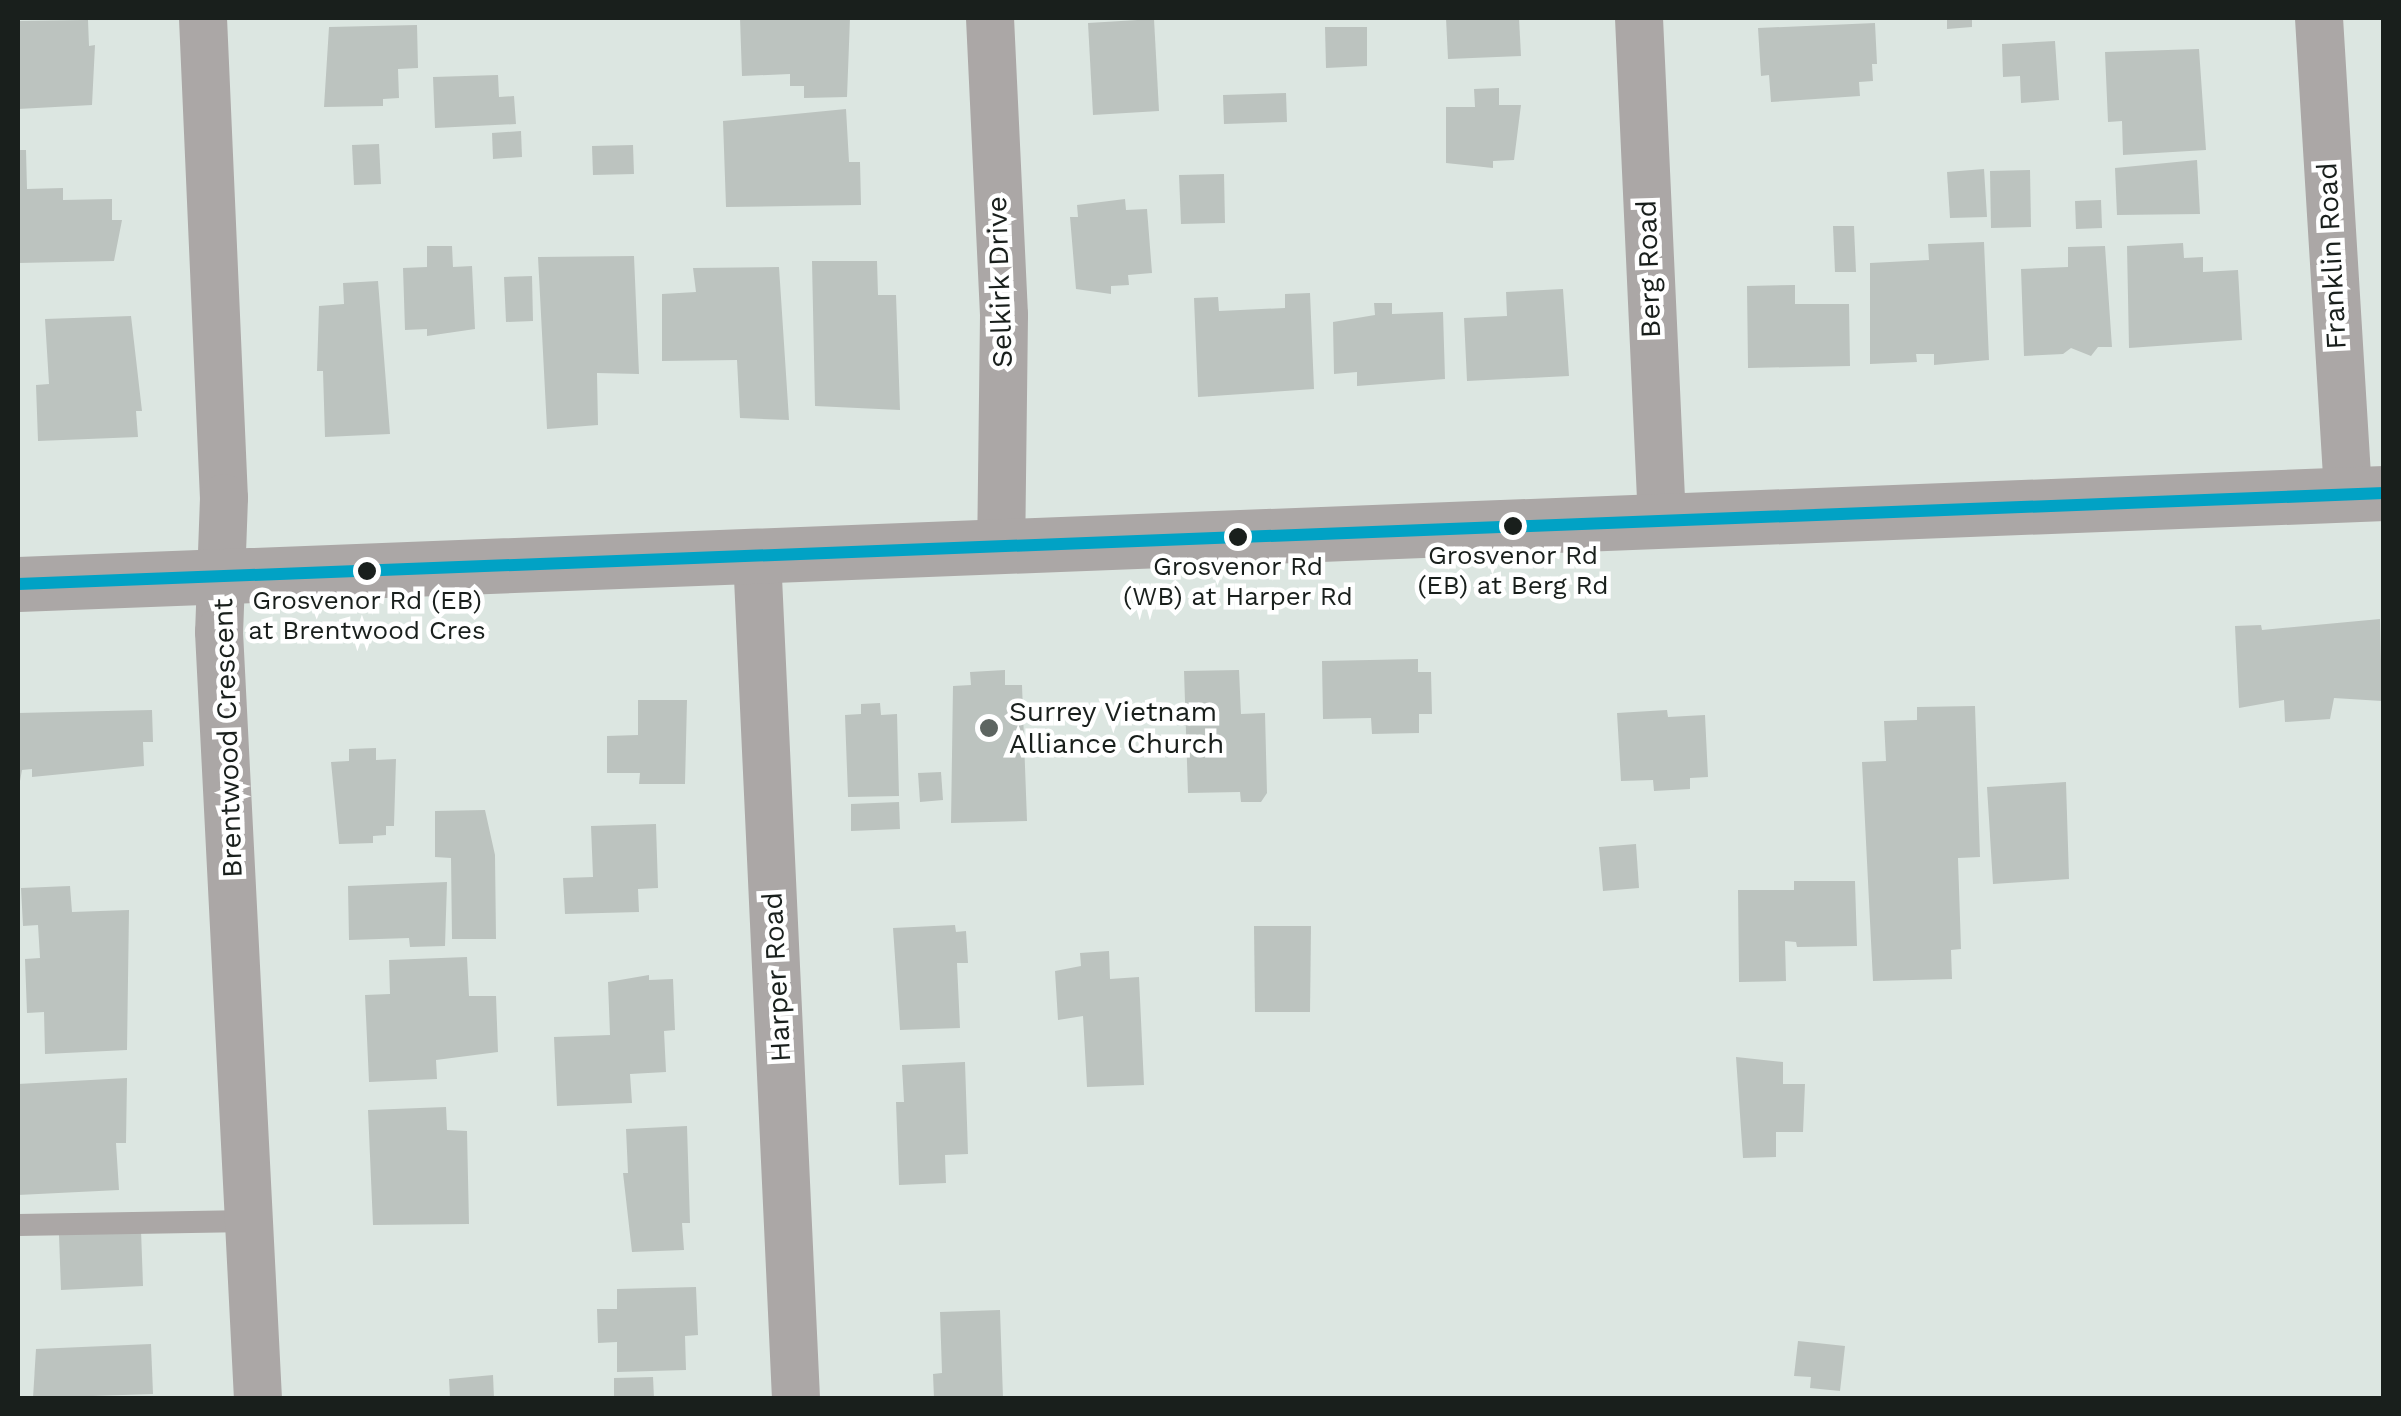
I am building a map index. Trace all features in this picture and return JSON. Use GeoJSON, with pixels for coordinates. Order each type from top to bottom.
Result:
{"type":"FeatureCollection","features":[{"type":"Feature","properties":{"kind":"street","name":"Brentwood Crescent"},"geometry":{"type":"LineString","coordinates":[[204,18],[222,576],[219,632],[258,1398]]}},
{"type":"Feature","properties":{"kind":"street","name":"Selkirk Drive"},"geometry":{"type":"LineString","coordinates":[[990,18],[1004,315],[1002,546]]}},
{"type":"Feature","properties":{"kind":"street","name":"Berg Road"},"geometry":{"type":"LineString","coordinates":[[1639,18],[1662,521]]}},
{"type":"Feature","properties":{"kind":"street","name":"Franklin Road"},"geometry":{"type":"LineString","coordinates":[[2320,18],[2366,494]]}},
{"type":"Feature","properties":{"kind":"street"},"geometry":{"type":"LineString","coordinates":[[18,584],[2366,494]]}},
{"type":"Feature","properties":{"kind":"street","name":"Harper Road"},"geometry":{"type":"LineString","coordinates":[[757,556],[796,1398]]}},
{"type":"Feature","properties":{"kind":"lane"},"geometry":{"type":"LineString","coordinates":[[18,1225],[249,1221]]}},
{"type":"Feature","properties":{"kind":"building"},"geometry":{"type":"Polygon","coordinates":[[[740,18],[850,18],[847,97],[804,98],[804,86],[790,86],[790,74],[742,76],[740,18]]]}},
{"type":"Feature","properties":{"kind":"building"},"geometry":{"type":"Polygon","coordinates":[[[1446,18],[1519,18],[1521,56],[1448,59],[1446,18]]]}},
{"type":"Feature","properties":{"kind":"building"},"geometry":{"type":"Polygon","coordinates":[[[1947,18],[1972,18],[1972,27],[1947,29],[1947,18]]]}},
{"type":"Feature","properties":{"kind":"building"},"geometry":{"type":"Polygon","coordinates":[[[1154,19],[1159,111],[1093,115],[1088,23],[1154,19]]]}},
{"type":"Feature","properties":{"kind":"building"},"geometry":{"type":"Polygon","coordinates":[[[88,20],[89,46],[95,45],[92,105],[18,109],[18,21],[88,20]]]}},
{"type":"Feature","properties":{"kind":"building"},"geometry":{"type":"Polygon","coordinates":[[[1875,23],[1877,64],[1872,64],[1873,81],[1859,82],[1860,96],[1771,102],[1769,75],[1761,76],[1758,28],[1875,23]]]}},
{"type":"Feature","properties":{"kind":"building"},"geometry":{"type":"Polygon","coordinates":[[[417,25],[418,68],[398,69],[399,98],[383,99],[383,106],[324,107],[329,27],[417,25]]]}},
{"type":"Feature","properties":{"kind":"building"},"geometry":{"type":"Polygon","coordinates":[[[1325,27],[1367,27],[1367,66],[1326,68],[1325,27]]]}},
{"type":"Feature","properties":{"kind":"building"},"geometry":{"type":"Polygon","coordinates":[[[2055,41],[2059,100],[2021,103],[2020,76],[2003,77],[2002,44],[2055,41]]]}},
{"type":"Feature","properties":{"kind":"building"},"geometry":{"type":"Polygon","coordinates":[[[2199,49],[2206,150],[2123,155],[2122,121],[2108,122],[2105,52],[2199,49]]]}},
{"type":"Feature","properties":{"kind":"building"},"geometry":{"type":"Polygon","coordinates":[[[498,75],[499,97],[514,96],[516,124],[435,128],[433,77],[498,75]]]}},
{"type":"Feature","properties":{"kind":"building"},"geometry":{"type":"Polygon","coordinates":[[[1499,88],[1499,105],[1521,105],[1514,160],[1493,161],[1493,168],[1446,163],[1446,107],[1475,107],[1474,89],[1499,88]]]}},
{"type":"Feature","properties":{"kind":"building"},"geometry":{"type":"Polygon","coordinates":[[[1286,93],[1287,122],[1224,124],[1223,95],[1286,93]]]}},
{"type":"Feature","properties":{"kind":"building"},"geometry":{"type":"Polygon","coordinates":[[[846,109],[849,162],[860,162],[861,205],[726,207],[723,121],[846,109]]]}},
{"type":"Feature","properties":{"kind":"building"},"geometry":{"type":"Polygon","coordinates":[[[521,131],[522,157],[493,159],[492,133],[521,131]]]}},
{"type":"Feature","properties":{"kind":"building"},"geometry":{"type":"Polygon","coordinates":[[[379,144],[381,184],[354,185],[352,145],[379,144]]]}},
{"type":"Feature","properties":{"kind":"building"},"geometry":{"type":"Polygon","coordinates":[[[633,145],[634,174],[593,175],[592,146],[633,145]]]}},
{"type":"Feature","properties":{"kind":"building"},"geometry":{"type":"Polygon","coordinates":[[[18,150],[26,150],[27,189],[63,188],[63,200],[112,199],[112,220],[122,220],[114,261],[18,263],[18,150]]]}},
{"type":"Feature","properties":{"kind":"building"},"geometry":{"type":"Polygon","coordinates":[[[2197,160],[2200,214],[2117,215],[2115,168],[2197,160]]]}},
{"type":"Feature","properties":{"kind":"building"},"geometry":{"type":"Polygon","coordinates":[[[1984,169],[1987,217],[1950,218],[1947,172],[1984,169]]]}},
{"type":"Feature","properties":{"kind":"building"},"geometry":{"type":"Polygon","coordinates":[[[2030,170],[2031,227],[1991,228],[1990,171],[2030,170]]]}},
{"type":"Feature","properties":{"kind":"building"},"geometry":{"type":"Polygon","coordinates":[[[1224,174],[1225,223],[1181,224],[1179,175],[1224,174]]]}},
{"type":"Feature","properties":{"kind":"building"},"geometry":{"type":"Polygon","coordinates":[[[1125,199],[1126,210],[1147,209],[1152,273],[1128,275],[1129,285],[1111,286],[1111,294],[1076,289],[1070,217],[1078,217],[1077,205],[1125,199]]]}},
{"type":"Feature","properties":{"kind":"building"},"geometry":{"type":"Polygon","coordinates":[[[2101,200],[2102,228],[2076,229],[2075,201],[2101,200]]]}},
{"type":"Feature","properties":{"kind":"building"},"geometry":{"type":"Polygon","coordinates":[[[1833,226],[1854,226],[1856,272],[1835,272],[1833,226]]]}},
{"type":"Feature","properties":{"kind":"building"},"geometry":{"type":"Polygon","coordinates":[[[1984,242],[1989,360],[1934,365],[1934,354],[1916,354],[1917,362],[1870,364],[1870,263],[1929,260],[1928,244],[1984,242]]]}},
{"type":"Feature","properties":{"kind":"building"},"geometry":{"type":"Polygon","coordinates":[[[2183,243],[2184,258],[2203,257],[2203,272],[2238,270],[2242,340],[2129,348],[2127,246],[2183,243]]]}},
{"type":"Feature","properties":{"kind":"building"},"geometry":{"type":"Polygon","coordinates":[[[427,246],[452,246],[453,267],[472,266],[475,329],[427,336],[427,329],[405,330],[403,268],[427,267],[427,246]]]}},
{"type":"Feature","properties":{"kind":"building"},"geometry":{"type":"Polygon","coordinates":[[[2105,246],[2112,347],[2098,347],[2091,356],[2071,348],[2063,354],[2024,356],[2021,269],[2068,267],[2068,247],[2105,246]]]}},
{"type":"Feature","properties":{"kind":"building"},"geometry":{"type":"Polygon","coordinates":[[[634,256],[639,374],[597,373],[598,425],[547,429],[538,257],[634,256]]]}},
{"type":"Feature","properties":{"kind":"building"},"geometry":{"type":"Polygon","coordinates":[[[812,261],[877,261],[878,295],[896,295],[900,410],[815,406],[812,261]]]}},
{"type":"Feature","properties":{"kind":"building"},"geometry":{"type":"Polygon","coordinates":[[[779,267],[789,420],[740,418],[737,360],[662,361],[662,294],[696,292],[693,268],[779,267]]]}},
{"type":"Feature","properties":{"kind":"building"},"geometry":{"type":"Polygon","coordinates":[[[532,276],[533,321],[506,322],[504,277],[532,276]]]}},
{"type":"Feature","properties":{"kind":"building"},"geometry":{"type":"Polygon","coordinates":[[[378,281],[390,434],[325,437],[323,371],[317,371],[319,306],[344,304],[343,283],[378,281]]]}},
{"type":"Feature","properties":{"kind":"building"},"geometry":{"type":"Polygon","coordinates":[[[1795,285],[1795,304],[1849,304],[1850,366],[1748,368],[1747,286],[1795,285]]]}},
{"type":"Feature","properties":{"kind":"building"},"geometry":{"type":"Polygon","coordinates":[[[1563,289],[1569,376],[1467,381],[1464,318],[1507,316],[1506,292],[1563,289]]]}},
{"type":"Feature","properties":{"kind":"building"},"geometry":{"type":"Polygon","coordinates":[[[1310,293],[1314,389],[1198,397],[1194,298],[1218,297],[1219,311],[1285,308],[1285,294],[1310,293]]]}},
{"type":"Feature","properties":{"kind":"building"},"geometry":{"type":"Polygon","coordinates":[[[1374,303],[1392,303],[1392,314],[1443,312],[1445,379],[1357,386],[1357,372],[1334,374],[1333,322],[1375,315],[1374,303]]]}},
{"type":"Feature","properties":{"kind":"building"},"geometry":{"type":"Polygon","coordinates":[[[131,316],[142,411],[136,411],[138,437],[38,441],[36,385],[49,384],[45,319],[131,316]]]}},
{"type":"Feature","properties":{"kind":"building"},"geometry":{"type":"Polygon","coordinates":[[[2380,619],[2382,701],[2334,698],[2330,719],[2285,722],[2284,700],[2239,708],[2235,626],[2261,625],[2262,630],[2380,619]]]}},
{"type":"Feature","properties":{"kind":"building"},"geometry":{"type":"Polygon","coordinates":[[[1418,659],[1418,672],[1431,672],[1432,714],[1419,714],[1419,733],[1372,734],[1371,718],[1323,719],[1322,661],[1418,659]]]}},
{"type":"Feature","properties":{"kind":"building","name":"Surrey Vietnam Alliance Church"},"geometry":{"type":"Polygon","coordinates":[[[1005,670],[1005,685],[1022,685],[1027,821],[951,823],[953,686],[971,685],[970,672],[1005,670]]]}},
{"type":"Feature","properties":{"kind":"building"},"geometry":{"type":"Polygon","coordinates":[[[1239,670],[1241,714],[1265,713],[1267,793],[1261,802],[1241,802],[1240,792],[1188,793],[1184,671],[1239,670]]]}},
{"type":"Feature","properties":{"kind":"building"},"geometry":{"type":"Polygon","coordinates":[[[638,700],[687,700],[685,784],[639,784],[640,773],[607,773],[607,736],[638,735],[638,700]]]}},
{"type":"Feature","properties":{"kind":"building"},"geometry":{"type":"Polygon","coordinates":[[[880,703],[881,715],[897,714],[899,796],[848,797],[845,715],[861,714],[861,704],[880,703]]]}},
{"type":"Feature","properties":{"kind":"building"},"geometry":{"type":"Polygon","coordinates":[[[1975,706],[1980,857],[1958,858],[1961,949],[1951,950],[1952,979],[1873,981],[1862,762],[1886,761],[1884,721],[1917,720],[1917,707],[1975,706]]]}},
{"type":"Feature","properties":{"kind":"building"},"geometry":{"type":"Polygon","coordinates":[[[152,710],[153,742],[143,742],[144,766],[32,777],[32,769],[22,770],[18,792],[18,713],[152,710]]]}},
{"type":"Feature","properties":{"kind":"building"},"geometry":{"type":"Polygon","coordinates":[[[1667,710],[1668,717],[1705,715],[1708,777],[1690,778],[1690,789],[1654,791],[1653,780],[1621,781],[1617,713],[1667,710]]]}},
{"type":"Feature","properties":{"kind":"building"},"geometry":{"type":"Polygon","coordinates":[[[376,748],[376,760],[396,759],[394,826],[386,826],[386,835],[373,836],[373,843],[339,844],[331,762],[349,761],[349,749],[376,748]]]}},
{"type":"Feature","properties":{"kind":"building"},"geometry":{"type":"Polygon","coordinates":[[[941,772],[943,800],[920,802],[918,773],[941,772]]]}},
{"type":"Feature","properties":{"kind":"building"},"geometry":{"type":"Polygon","coordinates":[[[2066,782],[2069,879],[1993,884],[1987,787],[2066,782]]]}},
{"type":"Feature","properties":{"kind":"building"},"geometry":{"type":"Polygon","coordinates":[[[899,802],[900,829],[851,831],[851,804],[899,802]]]}},
{"type":"Feature","properties":{"kind":"building"},"geometry":{"type":"Polygon","coordinates":[[[485,810],[495,855],[496,939],[452,939],[451,858],[435,857],[435,811],[485,810]]]}},
{"type":"Feature","properties":{"kind":"building"},"geometry":{"type":"Polygon","coordinates":[[[656,824],[658,888],[638,889],[639,912],[565,914],[563,878],[593,877],[591,826],[656,824]]]}},
{"type":"Feature","properties":{"kind":"building"},"geometry":{"type":"Polygon","coordinates":[[[1636,844],[1639,888],[1603,891],[1599,847],[1636,844]]]}},
{"type":"Feature","properties":{"kind":"building"},"geometry":{"type":"Polygon","coordinates":[[[1794,881],[1855,881],[1857,946],[1797,947],[1796,942],[1785,941],[1786,981],[1739,982],[1738,890],[1794,890],[1794,881]]]}},
{"type":"Feature","properties":{"kind":"building"},"geometry":{"type":"Polygon","coordinates":[[[447,882],[445,946],[410,947],[409,938],[349,940],[348,886],[447,882]]]}},
{"type":"Feature","properties":{"kind":"building"},"geometry":{"type":"Polygon","coordinates":[[[70,886],[72,912],[129,910],[127,1050],[45,1054],[44,1012],[27,1013],[25,959],[40,958],[38,925],[23,926],[21,888],[70,886]]]}},
{"type":"Feature","properties":{"kind":"building"},"geometry":{"type":"Polygon","coordinates":[[[955,925],[956,932],[966,931],[968,963],[957,963],[960,1028],[900,1030],[893,928],[955,925]]]}},
{"type":"Feature","properties":{"kind":"building"},"geometry":{"type":"Polygon","coordinates":[[[1254,926],[1311,926],[1310,1012],[1255,1012],[1254,926]]]}},
{"type":"Feature","properties":{"kind":"building"},"geometry":{"type":"Polygon","coordinates":[[[1109,951],[1110,979],[1139,977],[1144,1085],[1087,1087],[1083,1016],[1058,1020],[1055,971],[1081,966],[1080,953],[1109,951]]]}},
{"type":"Feature","properties":{"kind":"building"},"geometry":{"type":"Polygon","coordinates":[[[467,957],[469,996],[496,996],[498,1052],[436,1060],[437,1079],[369,1082],[365,995],[390,994],[389,960],[467,957]]]}},
{"type":"Feature","properties":{"kind":"building"},"geometry":{"type":"Polygon","coordinates":[[[649,975],[649,980],[673,979],[675,1030],[664,1031],[666,1072],[630,1074],[632,1103],[557,1106],[554,1037],[610,1035],[608,982],[649,975]]]}},
{"type":"Feature","properties":{"kind":"building"},"geometry":{"type":"Polygon","coordinates":[[[1736,1057],[1783,1062],[1783,1084],[1805,1084],[1803,1132],[1776,1132],[1776,1157],[1743,1158],[1736,1057]]]}},
{"type":"Feature","properties":{"kind":"building"},"geometry":{"type":"Polygon","coordinates":[[[965,1062],[968,1154],[945,1155],[946,1183],[899,1185],[896,1102],[904,1102],[902,1065],[965,1062]]]}},
{"type":"Feature","properties":{"kind":"building"},"geometry":{"type":"Polygon","coordinates":[[[127,1078],[126,1143],[116,1143],[119,1190],[18,1195],[18,1084],[127,1078]]]}},
{"type":"Feature","properties":{"kind":"building"},"geometry":{"type":"Polygon","coordinates":[[[446,1107],[447,1130],[467,1131],[469,1224],[373,1225],[368,1110],[446,1107]]]}},
{"type":"Feature","properties":{"kind":"building"},"geometry":{"type":"Polygon","coordinates":[[[687,1126],[690,1223],[682,1223],[684,1250],[632,1252],[623,1173],[628,1173],[626,1129],[687,1126]]]}},
{"type":"Feature","properties":{"kind":"building"},"geometry":{"type":"Polygon","coordinates":[[[141,1230],[143,1286],[61,1290],[59,1235],[141,1230]]]}},
{"type":"Feature","properties":{"kind":"building"},"geometry":{"type":"Polygon","coordinates":[[[696,1287],[698,1335],[685,1336],[686,1370],[617,1372],[617,1342],[598,1343],[597,1309],[617,1309],[617,1289],[696,1287]]]}},
{"type":"Feature","properties":{"kind":"building"},"geometry":{"type":"Polygon","coordinates":[[[1000,1310],[1003,1398],[934,1398],[933,1374],[942,1373],[940,1312],[1000,1310]]]}},
{"type":"Feature","properties":{"kind":"building"},"geometry":{"type":"Polygon","coordinates":[[[1798,1341],[1845,1346],[1840,1391],[1810,1388],[1811,1377],[1794,1376],[1798,1341]]]}},
{"type":"Feature","properties":{"kind":"building"},"geometry":{"type":"Polygon","coordinates":[[[151,1344],[153,1394],[33,1398],[36,1349],[151,1344]]]}},
{"type":"Feature","properties":{"kind":"building"},"geometry":{"type":"Polygon","coordinates":[[[493,1375],[494,1398],[450,1398],[449,1379],[493,1375]]]}},
{"type":"Feature","properties":{"kind":"building"},"geometry":{"type":"Polygon","coordinates":[[[653,1377],[654,1398],[614,1398],[614,1378],[653,1377]]]}},
{"type":"Feature","properties":{"kind":"transit line"},"geometry":{"type":"LineString","coordinates":[[18,584],[2384,493]]}},
{"type":"Feature","properties":{"kind":"place","name":"Grosvenor Rd (EB) at Berg Rd"},"geometry":{"type":"Point","coordinates":[1513,526]}},
{"type":"Feature","properties":{"kind":"place","name":"Grosvenor Rd (WB) at Harper Rd"},"geometry":{"type":"Point","coordinates":[1238,537]}},
{"type":"Feature","properties":{"kind":"place","name":"Grosvenor Rd (EB) at Brentwood Cres"},"geometry":{"type":"Point","coordinates":[367,571]}},
{"type":"Feature","properties":{"kind":"place","name":"Surrey Vietnam Alliance Church"},"geometry":{"type":"Point","coordinates":[989,728]}}]}
